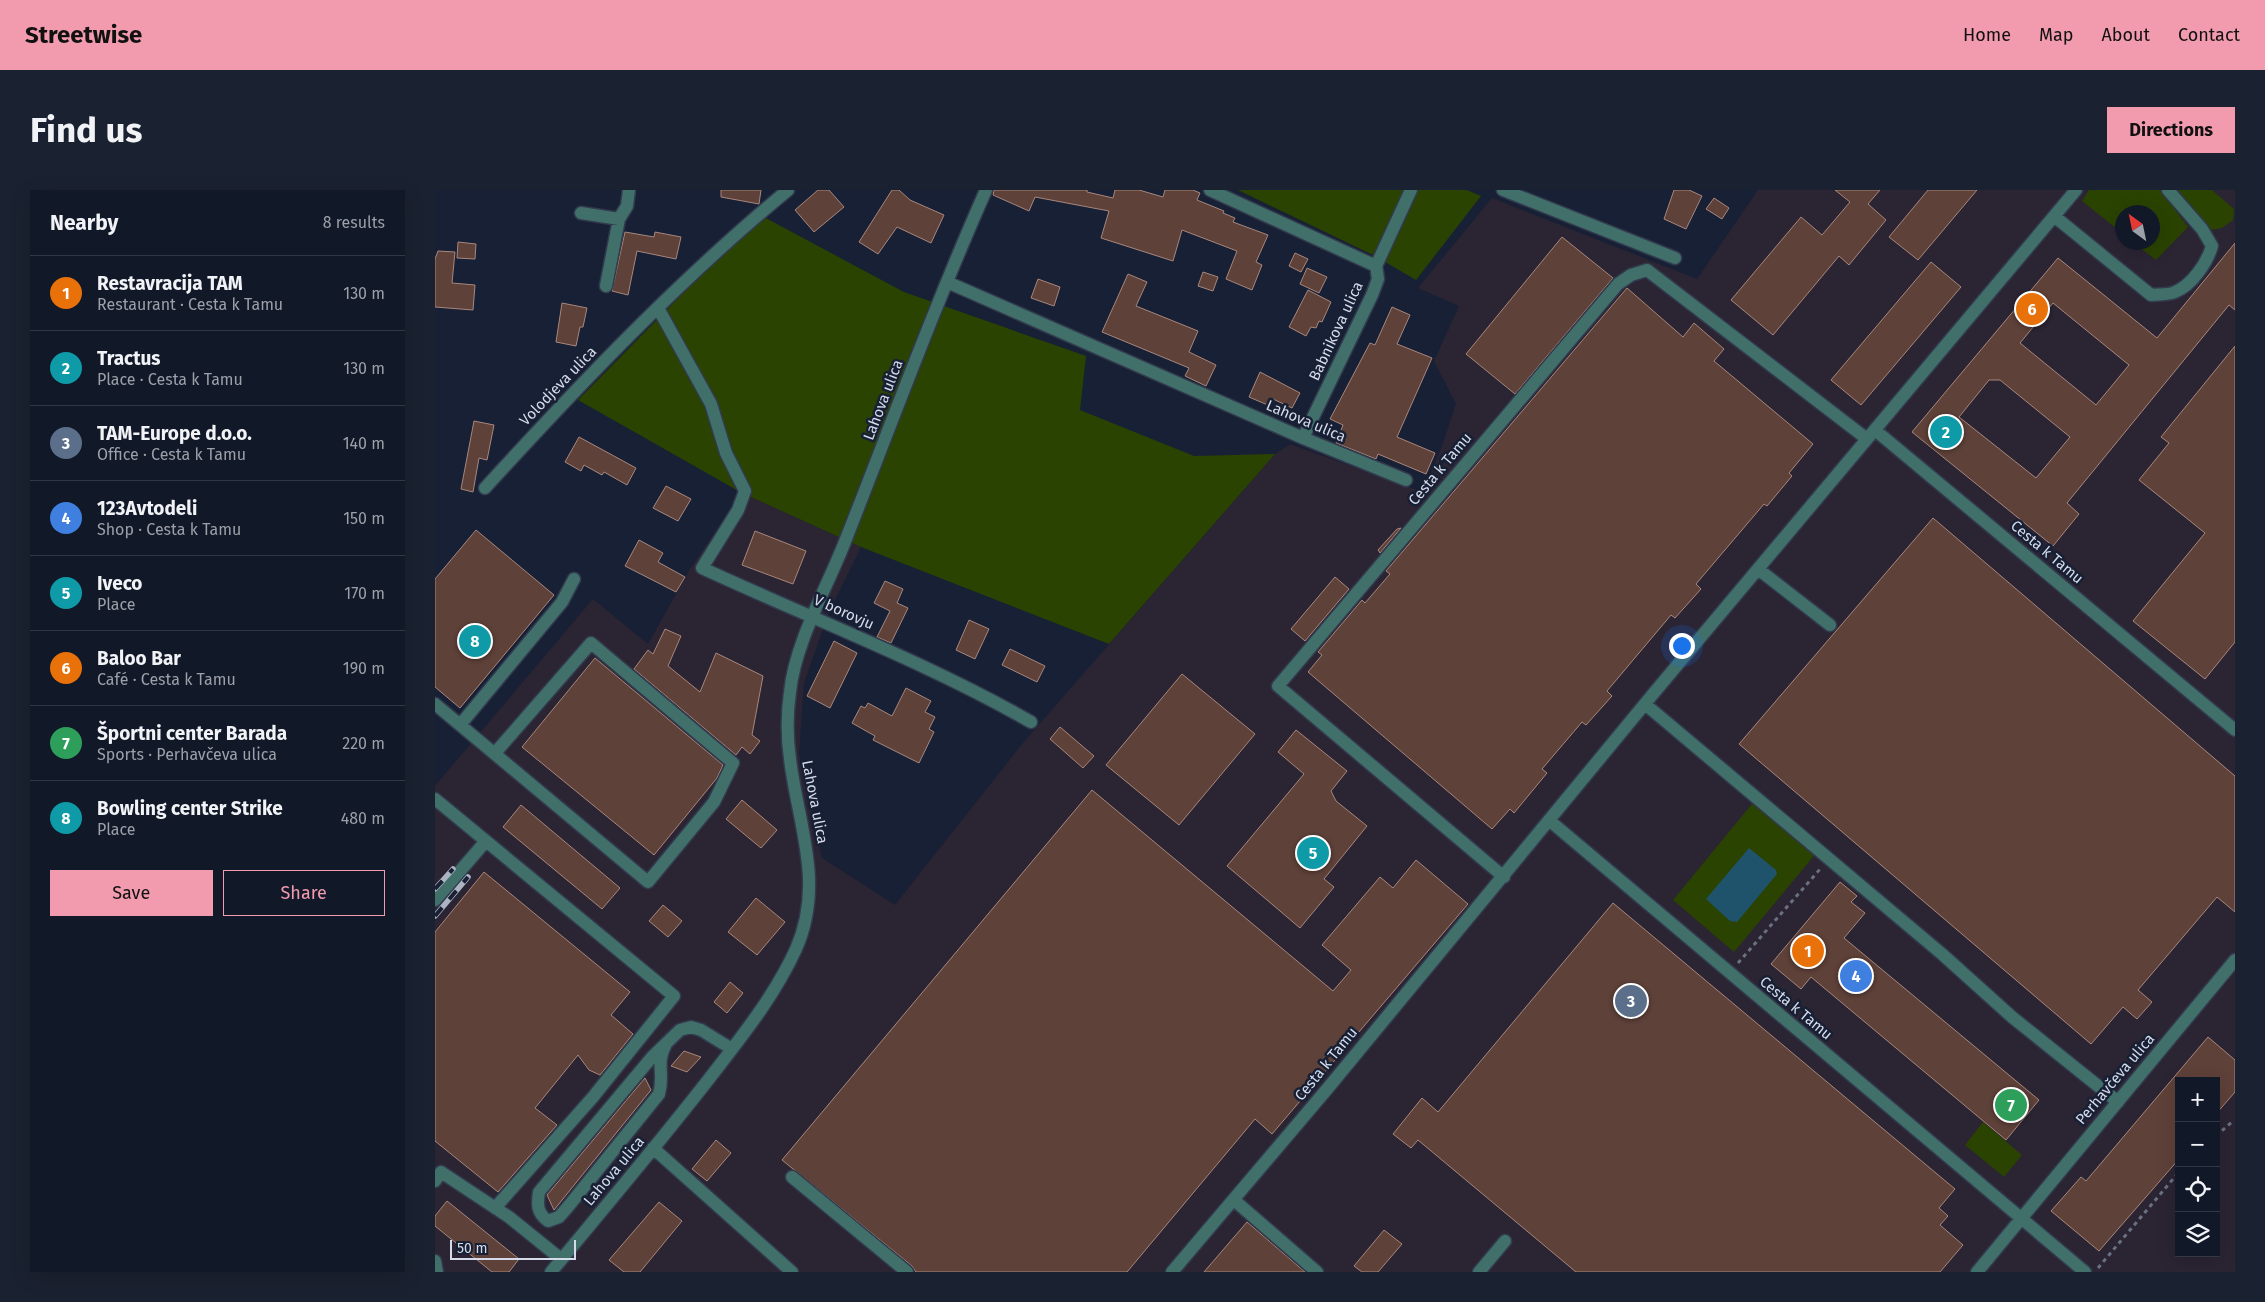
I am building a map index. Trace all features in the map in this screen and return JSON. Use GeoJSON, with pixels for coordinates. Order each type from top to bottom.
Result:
{"type":"FeatureCollection","features":[{"type":"Feature","properties":{"kind":"street"},"geometry":{"type":"LineString","coordinates":[[606,286],[619,219],[627,206],[629,190]]}},
{"type":"Feature","properties":{"kind":"street","name":"Volodjeva ulica"},"geometry":{"type":"LineString","coordinates":[[485,488],[563,402],[658,308],[715,253],[788,190]]}},
{"type":"Feature","properties":{"kind":"street","name":"Lahova ulica"},"geometry":{"type":"LineString","coordinates":[[551,1272],[653,1148],[760,1013],[796,947],[806,918],[810,893],[809,859],[789,758],[790,692],[794,671],[814,616],[947,282],[986,190]]}},
{"type":"Feature","properties":{"kind":"street","name":"Babnikova ulica"},"geometry":{"type":"LineString","coordinates":[[1210,190],[1376,266],[1378,279],[1372,295],[1303,438]]}},
{"type":"Feature","properties":{"kind":"street"},"geometry":{"type":"LineString","coordinates":[[1376,266],[1411,190]]}},
{"type":"Feature","properties":{"kind":"street"},"geometry":{"type":"LineString","coordinates":[[1503,190],[1675,258]]}},
{"type":"Feature","properties":{"kind":"street"},"geometry":{"type":"LineString","coordinates":[[2054,216],[2151,295],[2175,292],[2192,279],[2209,255],[2212,246],[2202,229],[2168,190]]}},
{"type":"Feature","properties":{"kind":"street","name":"Cesta k Tamu"},"geometry":{"type":"LineString","coordinates":[[1172,1272],[1504,877],[1758,568],[2074,191]]}},
{"type":"Feature","properties":{"kind":"street"},"geometry":{"type":"LineString","coordinates":[[581,213],[619,219]]}},
{"type":"Feature","properties":{"kind":"street","name":"Cesta k Tamu"},"geometry":{"type":"LineString","coordinates":[[1504,877],[1278,686],[1618,284],[1631,275],[1647,270],[1871,434],[2235,730]]}},
{"type":"Feature","properties":{"kind":"street","name":"Lahova ulica"},"geometry":{"type":"LineString","coordinates":[[947,282],[1303,438],[1406,480]]}},
{"type":"Feature","properties":{"kind":"street","name":"V borovju"},"geometry":{"type":"LineString","coordinates":[[658,308],[711,404],[726,453],[745,491],[738,510],[702,568],[814,616],[947,677],[1031,722]]}},
{"type":"Feature","properties":{"kind":"street"},"geometry":{"type":"LineString","coordinates":[[1758,568],[1830,625]]}},
{"type":"Feature","properties":{"kind":"street"},"geometry":{"type":"LineString","coordinates":[[460,725],[562,602],[574,579]]}},
{"type":"Feature","properties":{"kind":"street"},"geometry":{"type":"LineString","coordinates":[[435,704],[647,882],[715,802],[733,763],[591,643],[495,753]]}},
{"type":"Feature","properties":{"kind":"street"},"geometry":{"type":"LineString","coordinates":[[1645,704],[2012,1017],[2118,1102]]}},
{"type":"Feature","properties":{"kind":"street"},"geometry":{"type":"LineString","coordinates":[[435,799],[674,996],[593,1097],[495,1208]]}},
{"type":"Feature","properties":{"kind":"street","name":"Cesta k Tamu"},"geometry":{"type":"LineString","coordinates":[[1550,821],[2021,1220]]}},
{"type":"Feature","properties":{"kind":"street"},"geometry":{"type":"LineString","coordinates":[[435,900],[486,841]]}},
{"type":"Feature","properties":{"kind":"street","name":"Perhavčeva ulica"},"geometry":{"type":"LineString","coordinates":[[1977,1272],[2235,960]]}},
{"type":"Feature","properties":{"kind":"street"},"geometry":{"type":"LineString","coordinates":[[666,1044],[659,1057],[662,1083],[659,1094],[567,1208],[559,1217],[548,1221],[542,1216],[537,1206],[539,1192],[652,1057],[680,1030],[691,1027],[701,1030],[732,1049]]}},
{"type":"Feature","properties":{"kind":"street"},"geometry":{"type":"LineString","coordinates":[[653,1148],[792,1272]]}},
{"type":"Feature","properties":{"kind":"street"},"geometry":{"type":"LineString","coordinates":[[437,1173],[495,1208],[561,1259]]}},
{"type":"Feature","properties":{"kind":"street"},"geometry":{"type":"LineString","coordinates":[[792,1177],[907,1272]]}},
{"type":"Feature","properties":{"kind":"street"},"geometry":{"type":"LineString","coordinates":[[1234,1200],[1317,1272]]}},
{"type":"Feature","properties":{"kind":"street"},"geometry":{"type":"LineString","coordinates":[[2021,1220],[2085,1272]]}},
{"type":"Feature","properties":{"kind":"street"},"geometry":{"type":"LineString","coordinates":[[1479,1272],[1505,1241]]}},
{"type":"Feature","properties":{"kind":"street"},"geometry":{"type":"LineString","coordinates":[[435,1261],[437,1272]]}},
{"type":"Feature","properties":{"kind":"path"},"geometry":{"type":"LineString","coordinates":[[1736,966],[1828,859]]}},
{"type":"Feature","properties":{"kind":"path"},"geometry":{"type":"LineString","coordinates":[[2220,1132],[2233,1121]]}},
{"type":"Feature","properties":{"kind":"path"},"geometry":{"type":"LineString","coordinates":[[2095,1272],[2175,1177]]}},
{"type":"Feature","properties":{"kind":"shaded area"},"geometry":{"type":"Polygon","coordinates":[[[1758,190],[2235,190],[2235,1272],[435,1272],[435,786],[593,599],[648,644],[690,569],[742,493],[861,547],[829,612],[804,683],[799,753],[822,858],[895,905],[1022,744],[1275,454],[1290,444],[1423,492],[1442,446],[1456,404],[1434,361],[1459,306],[1418,288],[1492,198],[1697,279],[1758,190]]]}},
{"type":"Feature","properties":{"kind":"green space"},"geometry":{"type":"Polygon","coordinates":[[[1238,190],[1467,190],[1481,196],[1416,280],[1375,256],[1238,190]]]}},
{"type":"Feature","properties":{"kind":"green space"},"geometry":{"type":"Polygon","coordinates":[[[2089,190],[2160,190],[2188,227],[2156,260],[2143,250],[2160,250],[2160,205],[2115,205],[2115,227],[2082,201],[2089,190]]]}},
{"type":"Feature","properties":{"kind":"green space"},"geometry":{"type":"Polygon","coordinates":[[[2172,190],[2212,190],[2234,209],[2233,220],[2222,228],[2211,230],[2202,223],[2172,190]]]}},
{"type":"Feature","properties":{"kind":"green space"},"geometry":{"type":"Polygon","coordinates":[[[760,215],[904,292],[1086,356],[1080,410],[1194,456],[1275,454],[1109,644],[861,547],[742,493],[578,400],[760,215]]]}},
{"type":"Feature","properties":{"kind":"green space"},"geometry":{"type":"Polygon","coordinates":[[[1761,793],[1823,845],[1734,952],[1673,900],[1761,793]]]}},
{"type":"Feature","properties":{"kind":"green space"},"geometry":{"type":"Polygon","coordinates":[[[1983,1122],[2022,1155],[2004,1177],[1965,1145],[1983,1122]]]}},
{"type":"Feature","properties":{"kind":"water"},"geometry":{"type":"Polygon","coordinates":[[[1749,848],[1776,870],[1777,874],[1737,922],[1730,921],[1706,899],[1749,848]]]}},
{"type":"Feature","properties":{"kind":"building"},"geometry":{"type":"Polygon","coordinates":[[[721,190],[761,190],[759,204],[721,197],[721,190]]]}},
{"type":"Feature","properties":{"kind":"building"},"geometry":{"type":"Polygon","coordinates":[[[818,190],[829,190],[844,207],[814,232],[795,210],[818,190]]]}},
{"type":"Feature","properties":{"kind":"building"},"geometry":{"type":"Polygon","coordinates":[[[892,190],[899,190],[910,200],[944,215],[931,243],[897,227],[878,254],[859,242],[892,190]]]}},
{"type":"Feature","properties":{"kind":"building"},"geometry":{"type":"Polygon","coordinates":[[[994,190],[1087,190],[1087,192],[1113,198],[1115,190],[1139,190],[1163,197],[1165,190],[1193,190],[1200,193],[1197,200],[1224,211],[1223,213],[1235,218],[1233,222],[1268,235],[1256,262],[1262,265],[1252,290],[1226,279],[1237,251],[1182,230],[1173,261],[1101,238],[1109,211],[1035,197],[1029,211],[993,195],[994,190]]]}},
{"type":"Feature","properties":{"kind":"building"},"geometry":{"type":"Polygon","coordinates":[[[1674,190],[1689,190],[1702,196],[1686,229],[1664,219],[1674,190]]]}},
{"type":"Feature","properties":{"kind":"building"},"geometry":{"type":"Polygon","coordinates":[[[1835,190],[1880,190],[1868,204],[1886,220],[1849,265],[1839,256],[1773,335],[1731,300],[1801,217],[1822,235],[1850,202],[1835,190]]]}},
{"type":"Feature","properties":{"kind":"building"},"geometry":{"type":"Polygon","coordinates":[[[1928,190],[1977,190],[1918,260],[1889,237],[1928,190]]]}},
{"type":"Feature","properties":{"kind":"building"},"geometry":{"type":"Polygon","coordinates":[[[1714,198],[1729,208],[1722,219],[1706,209],[1714,198]]]}},
{"type":"Feature","properties":{"kind":"building"},"geometry":{"type":"Polygon","coordinates":[[[625,232],[654,237],[655,232],[681,237],[676,259],[637,251],[628,295],[612,291],[625,232]]]}},
{"type":"Feature","properties":{"kind":"building"},"geometry":{"type":"Polygon","coordinates":[[[1562,237],[1613,278],[1515,394],[1466,354],[1562,237]]]}},
{"type":"Feature","properties":{"kind":"building"},"geometry":{"type":"Polygon","coordinates":[[[458,242],[476,244],[475,259],[457,258],[458,242]]]}},
{"type":"Feature","properties":{"kind":"building"},"geometry":{"type":"Polygon","coordinates":[[[2235,243],[2235,310],[2229,305],[2067,503],[2079,514],[2053,546],[1912,432],[2058,258],[2157,338],[2235,243]],[[2053,303],[2020,343],[2096,405],[2129,365],[2053,303]],[[1989,380],[1959,417],[2036,478],[2070,437],[2000,380],[1989,380]]]}},
{"type":"Feature","properties":{"kind":"building"},"geometry":{"type":"Polygon","coordinates":[[[438,251],[455,252],[452,283],[475,285],[473,310],[435,307],[435,259],[438,251]]]}},
{"type":"Feature","properties":{"kind":"building"},"geometry":{"type":"Polygon","coordinates":[[[1295,253],[1308,259],[1301,272],[1289,266],[1295,253]]]}},
{"type":"Feature","properties":{"kind":"building"},"geometry":{"type":"Polygon","coordinates":[[[1931,262],[1961,287],[1861,405],[1831,380],[1931,262]]]}},
{"type":"Feature","properties":{"kind":"building"},"geometry":{"type":"Polygon","coordinates":[[[1307,268],[1327,277],[1319,293],[1300,284],[1307,268]]]}},
{"type":"Feature","properties":{"kind":"building"},"geometry":{"type":"Polygon","coordinates":[[[1203,272],[1218,277],[1213,291],[1198,286],[1203,272]]]}},
{"type":"Feature","properties":{"kind":"building"},"geometry":{"type":"Polygon","coordinates":[[[1128,274],[1147,282],[1136,306],[1198,331],[1189,352],[1216,365],[1206,386],[1185,376],[1189,368],[1102,332],[1128,274]]]}},
{"type":"Feature","properties":{"kind":"building"},"geometry":{"type":"Polygon","coordinates":[[[1038,279],[1060,287],[1054,306],[1031,298],[1038,279]]]}},
{"type":"Feature","properties":{"kind":"building"},"geometry":{"type":"Polygon","coordinates":[[[1627,288],[1683,337],[1694,323],[1724,349],[1714,361],[1813,444],[1789,473],[1792,476],[1767,506],[1764,504],[1696,584],[1701,589],[1675,618],[1671,615],[1607,691],[1612,696],[1586,725],[1582,722],[1542,769],[1547,773],[1514,813],[1510,809],[1492,829],[1308,672],[1322,655],[1318,652],[1362,600],[1365,603],[1390,574],[1386,571],[1627,288]]]}},
{"type":"Feature","properties":{"kind":"building"},"geometry":{"type":"Polygon","coordinates":[[[1308,290],[1331,302],[1322,322],[1319,321],[1316,328],[1311,327],[1306,336],[1289,327],[1308,290]]]}},
{"type":"Feature","properties":{"kind":"building"},"geometry":{"type":"Polygon","coordinates":[[[562,303],[587,308],[576,346],[556,342],[562,303]]]}},
{"type":"Feature","properties":{"kind":"building"},"geometry":{"type":"Polygon","coordinates":[[[1392,307],[1410,315],[1397,344],[1432,358],[1397,437],[1435,453],[1426,474],[1378,454],[1376,459],[1336,443],[1343,425],[1330,419],[1370,343],[1375,345],[1392,307]]]}},
{"type":"Feature","properties":{"kind":"building"},"geometry":{"type":"Polygon","coordinates":[[[2235,346],[2235,642],[2205,679],[2133,621],[2205,533],[2139,480],[2169,443],[2161,437],[2235,346]]]}},
{"type":"Feature","properties":{"kind":"building"},"geometry":{"type":"Polygon","coordinates":[[[1260,372],[1300,393],[1292,408],[1273,399],[1270,406],[1249,397],[1260,372]]]}},
{"type":"Feature","properties":{"kind":"building"},"geometry":{"type":"Polygon","coordinates":[[[474,421],[494,425],[487,460],[479,458],[473,492],[461,489],[474,421]]]}},
{"type":"Feature","properties":{"kind":"building"},"geometry":{"type":"Polygon","coordinates":[[[579,437],[636,468],[627,485],[604,472],[602,475],[584,465],[581,471],[565,462],[579,437]]]}},
{"type":"Feature","properties":{"kind":"building"},"geometry":{"type":"Polygon","coordinates":[[[666,486],[691,499],[678,521],[653,508],[666,486]]]}},
{"type":"Feature","properties":{"kind":"building"},"geometry":{"type":"Polygon","coordinates":[[[1933,518],[2235,776],[2235,912],[2217,897],[2138,990],[2152,1002],[2137,1019],[2123,1007],[2091,1044],[1739,744],[1933,518]]]}},
{"type":"Feature","properties":{"kind":"building"},"geometry":{"type":"Polygon","coordinates":[[[1401,528],[1380,553],[1378,550],[1397,529],[1401,528]]]}},
{"type":"Feature","properties":{"kind":"building"},"geometry":{"type":"Polygon","coordinates":[[[476,530],[554,595],[460,708],[435,687],[435,579],[476,530]]]}},
{"type":"Feature","properties":{"kind":"building"},"geometry":{"type":"Polygon","coordinates":[[[755,531],[806,551],[793,584],[742,565],[755,531]]]}},
{"type":"Feature","properties":{"kind":"building"},"geometry":{"type":"Polygon","coordinates":[[[639,540],[663,553],[658,562],[685,577],[676,592],[625,566],[639,540]]]}},
{"type":"Feature","properties":{"kind":"building"},"geometry":{"type":"Polygon","coordinates":[[[1335,577],[1349,589],[1305,641],[1291,629],[1335,577]]]}},
{"type":"Feature","properties":{"kind":"building"},"geometry":{"type":"Polygon","coordinates":[[[885,581],[903,589],[897,603],[908,608],[891,643],[877,637],[890,611],[874,603],[885,581]]]}},
{"type":"Feature","properties":{"kind":"building"},"geometry":{"type":"Polygon","coordinates":[[[969,620],[989,629],[975,659],[956,650],[969,620]]]}},
{"type":"Feature","properties":{"kind":"building"},"geometry":{"type":"Polygon","coordinates":[[[665,629],[681,636],[668,666],[700,692],[716,653],[763,676],[752,735],[760,741],[750,754],[742,747],[736,755],[634,669],[648,650],[653,654],[665,629]]]}},
{"type":"Feature","properties":{"kind":"building"},"geometry":{"type":"Polygon","coordinates":[[[834,641],[857,653],[830,708],[807,696],[834,641]]]}},
{"type":"Feature","properties":{"kind":"building"},"geometry":{"type":"Polygon","coordinates":[[[1010,649],[1045,666],[1037,682],[1002,665],[1010,649]]]}},
{"type":"Feature","properties":{"kind":"building"},"geometry":{"type":"Polygon","coordinates":[[[595,658],[723,765],[717,778],[654,855],[522,747],[595,658]]]}},
{"type":"Feature","properties":{"kind":"building"},"geometry":{"type":"Polygon","coordinates":[[[1182,674],[1255,734],[1179,825],[1106,765],[1182,674]]]}},
{"type":"Feature","properties":{"kind":"building"},"geometry":{"type":"Polygon","coordinates":[[[906,688],[931,701],[925,712],[935,717],[929,729],[934,732],[919,763],[873,740],[875,736],[852,723],[861,706],[865,708],[868,703],[892,716],[906,688]]]}},
{"type":"Feature","properties":{"kind":"building"},"geometry":{"type":"Polygon","coordinates":[[[1060,727],[1094,756],[1083,768],[1050,739],[1060,727]]]}},
{"type":"Feature","properties":{"kind":"building"},"geometry":{"type":"Polygon","coordinates":[[[1296,730],[1347,771],[1331,791],[1336,801],[1367,826],[1324,879],[1334,887],[1300,928],[1227,866],[1304,774],[1278,752],[1296,730]]]}},
{"type":"Feature","properties":{"kind":"building"},"geometry":{"type":"Polygon","coordinates":[[[1092,790],[1333,991],[1351,970],[1322,945],[1380,877],[1393,888],[1416,860],[1468,904],[1272,1134],[1255,1119],[1127,1272],[916,1272],[912,1266],[782,1160],[1092,790]]]}},
{"type":"Feature","properties":{"kind":"building"},"geometry":{"type":"Polygon","coordinates":[[[742,800],[777,830],[761,848],[726,819],[742,800]]]}},
{"type":"Feature","properties":{"kind":"building"},"geometry":{"type":"Polygon","coordinates":[[[521,805],[620,888],[602,909],[503,827],[521,805]]]}},
{"type":"Feature","properties":{"kind":"building"},"geometry":{"type":"Polygon","coordinates":[[[484,872],[630,992],[611,1015],[633,1034],[600,1075],[589,1070],[578,1055],[535,1108],[557,1125],[498,1192],[435,1141],[435,932],[484,872]]]}},
{"type":"Feature","properties":{"kind":"building"},"geometry":{"type":"Polygon","coordinates":[[[1840,882],[1857,896],[1851,902],[1865,913],[1844,938],[2039,1100],[2006,1140],[1811,977],[1801,989],[1771,964],[1840,882]]]}},
{"type":"Feature","properties":{"kind":"building"},"geometry":{"type":"Polygon","coordinates":[[[756,898],[785,922],[757,955],[728,932],[756,898]]]}},
{"type":"Feature","properties":{"kind":"building"},"geometry":{"type":"Polygon","coordinates":[[[1613,903],[1955,1189],[1939,1208],[1948,1216],[1940,1225],[1963,1245],[1940,1272],[1576,1272],[1418,1140],[1411,1148],[1393,1134],[1422,1098],[1438,1112],[1613,903]]]}},
{"type":"Feature","properties":{"kind":"building"},"geometry":{"type":"Polygon","coordinates":[[[663,905],[682,921],[668,937],[649,921],[663,905]]]}},
{"type":"Feature","properties":{"kind":"building"},"geometry":{"type":"Polygon","coordinates":[[[730,982],[743,993],[727,1013],[714,1002],[730,982]]]}},
{"type":"Feature","properties":{"kind":"building"},"geometry":{"type":"Polygon","coordinates":[[[2208,1037],[2235,1060],[2235,1092],[2220,1109],[2220,1077],[2175,1077],[2175,1164],[2099,1251],[2051,1211],[2081,1177],[2086,1181],[2208,1037]]]}},
{"type":"Feature","properties":{"kind":"building"},"geometry":{"type":"Polygon","coordinates":[[[684,1051],[701,1057],[687,1072],[671,1066],[684,1051]]]}},
{"type":"Feature","properties":{"kind":"building"},"geometry":{"type":"Polygon","coordinates":[[[645,1078],[651,1090],[554,1210],[547,1195],[645,1078]]]}},
{"type":"Feature","properties":{"kind":"building"},"geometry":{"type":"Polygon","coordinates":[[[716,1140],[731,1153],[707,1181],[692,1169],[716,1140]]]}},
{"type":"Feature","properties":{"kind":"building"},"geometry":{"type":"Polygon","coordinates":[[[447,1201],[519,1259],[509,1272],[492,1272],[435,1226],[435,1216],[447,1201]]]}},
{"type":"Feature","properties":{"kind":"building"},"geometry":{"type":"Polygon","coordinates":[[[659,1202],[682,1221],[640,1272],[624,1272],[609,1260],[659,1202]]]}},
{"type":"Feature","properties":{"kind":"building"},"geometry":{"type":"Polygon","coordinates":[[[1247,1222],[1305,1272],[1204,1272],[1247,1222]]]}},
{"type":"Feature","properties":{"kind":"building"},"geometry":{"type":"Polygon","coordinates":[[[1384,1230],[1402,1244],[1378,1272],[1362,1272],[1354,1266],[1384,1230]]]}},
{"type":"Feature","properties":{"kind":"railway"},"geometry":{"type":"LineString","coordinates":[[435,889],[453,869]]}},
{"type":"Feature","properties":{"kind":"railway"},"geometry":{"type":"LineString","coordinates":[[435,916],[468,877]]}},
{"type":"Feature","properties":{"kind":"place","name":"Baloo Bar"},"geometry":{"type":"Point","coordinates":[2032,309]}},
{"type":"Feature","properties":{"kind":"place","name":"Tractus"},"geometry":{"type":"Point","coordinates":[1946,432]}},
{"type":"Feature","properties":{"kind":"place","name":"Bowling center Strike"},"geometry":{"type":"Point","coordinates":[475,641]}},
{"type":"Feature","properties":{"kind":"place","name":"Iveco"},"geometry":{"type":"Point","coordinates":[1313,853]}},
{"type":"Feature","properties":{"kind":"place","name":"Restavracija TAM"},"geometry":{"type":"Point","coordinates":[1808,951]}},
{"type":"Feature","properties":{"kind":"place","name":"123Avtodeli"},"geometry":{"type":"Point","coordinates":[1856,976]}},
{"type":"Feature","properties":{"kind":"place","name":"TAM-Europe d.o.o."},"geometry":{"type":"Point","coordinates":[1631,1001]}},
{"type":"Feature","properties":{"kind":"place","name":"Športni center Barada"},"geometry":{"type":"Point","coordinates":[2011,1105]}}]}
